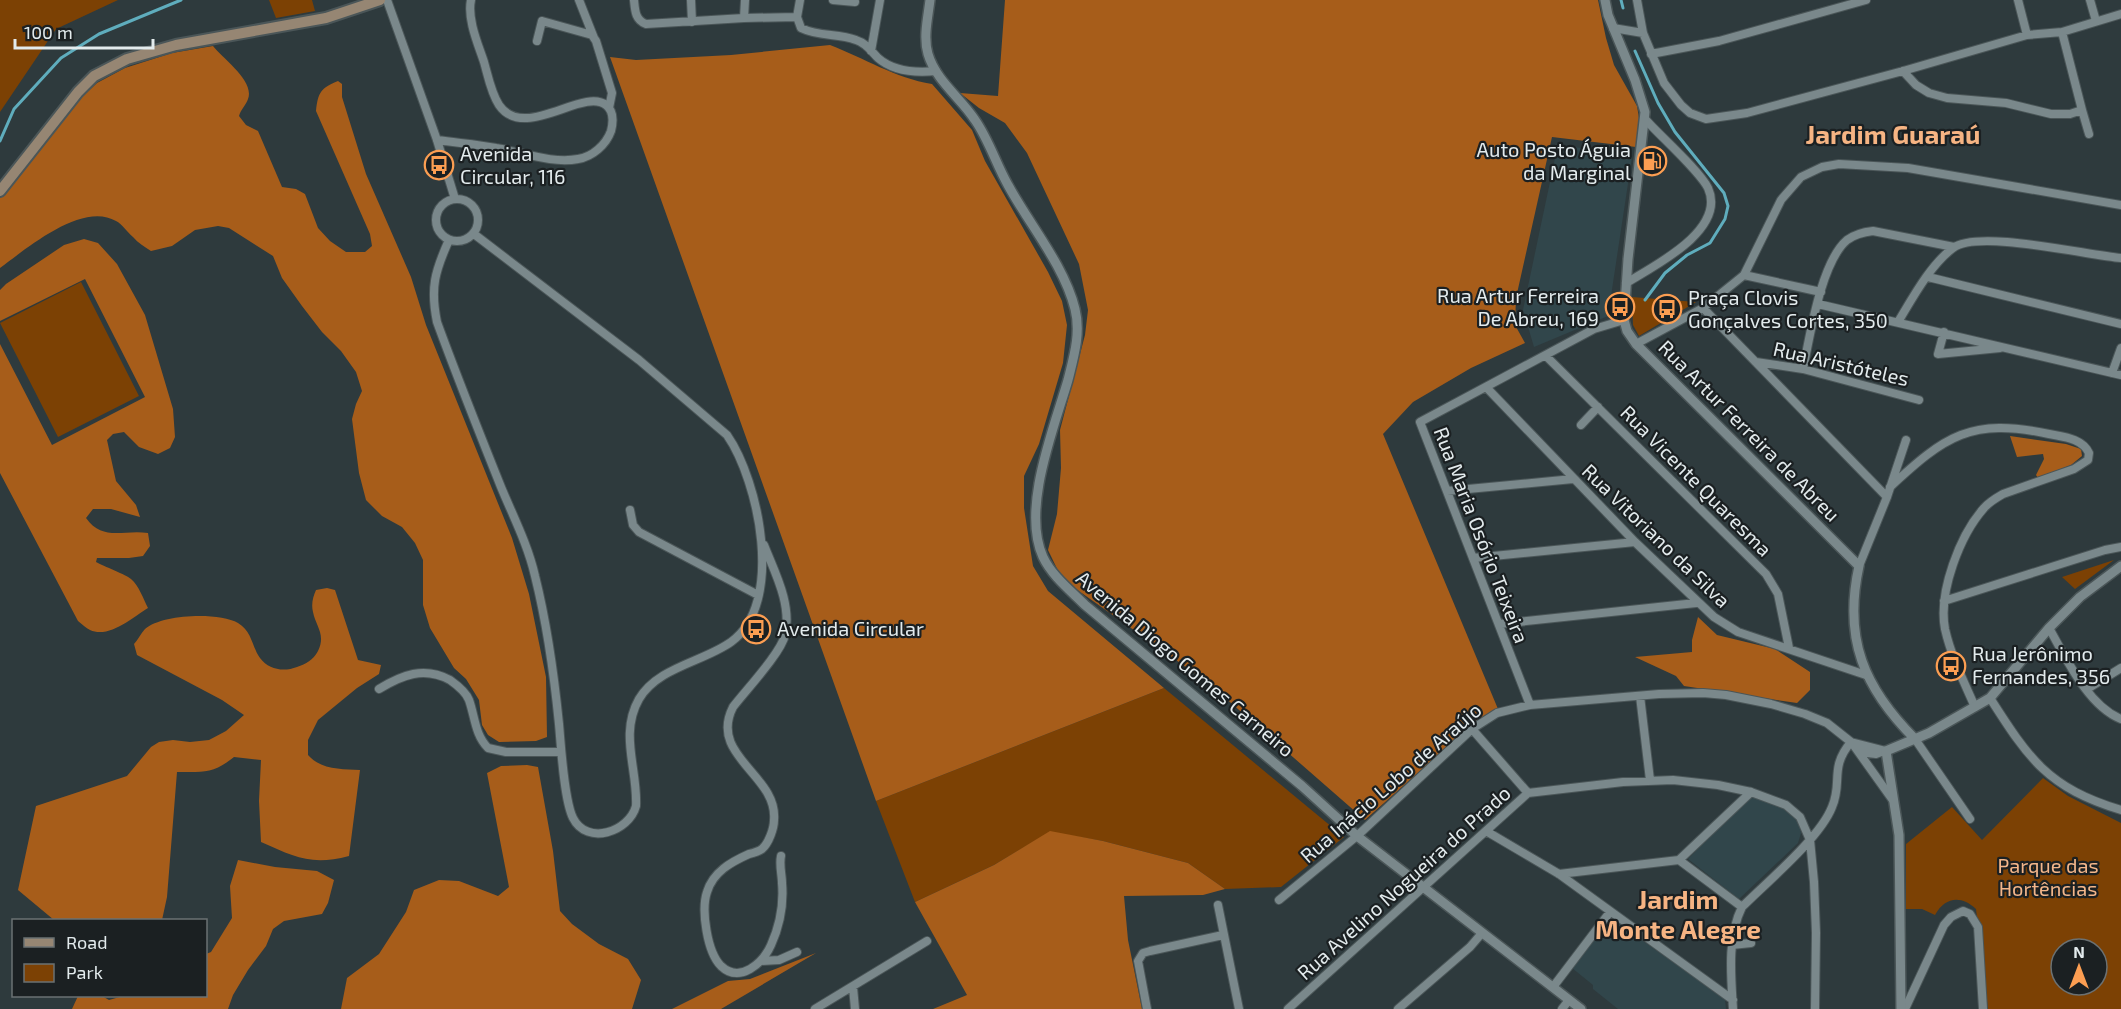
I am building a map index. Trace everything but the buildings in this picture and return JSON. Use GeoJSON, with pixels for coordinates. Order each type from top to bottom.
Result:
{"type":"FeatureCollection","features":[{"type":"Feature","properties":{"kind":"main road"},"geometry":{"type":"LineString","coordinates":[[0,191],[78,92],[94,76],[127,59],[176,45],[326,18],[380,0]]}},
{"type":"Feature","properties":{"kind":"street"},"geometry":{"type":"LineString","coordinates":[[387,0],[437,140],[455,199]]}},
{"type":"Feature","properties":{"kind":"street"},"geometry":{"type":"LineString","coordinates":[[471,0],[471,18],[494,97],[503,110],[515,117],[523,118],[541,116],[591,102],[600,102],[609,108]]}},
{"type":"Feature","properties":{"kind":"street"},"geometry":{"type":"LineString","coordinates":[[437,140],[494,147],[549,158],[576,160],[592,154],[609,136],[612,125],[609,108],[612,93],[579,0]]}},
{"type":"Feature","properties":{"kind":"street"},"geometry":{"type":"LineString","coordinates":[[634,0],[634,12],[640,22],[646,24],[797,17]]}},
{"type":"Feature","properties":{"kind":"street"},"geometry":{"type":"LineString","coordinates":[[691,0],[692,22]]}},
{"type":"Feature","properties":{"kind":"street"},"geometry":{"type":"LineString","coordinates":[[744,18],[745,0]]}},
{"type":"Feature","properties":{"kind":"street"},"geometry":{"type":"LineString","coordinates":[[800,0],[797,17],[801,28],[813,34],[845,37],[859,41],[884,62],[894,67],[921,73],[936,71]]}},
{"type":"Feature","properties":{"kind":"street"},"geometry":{"type":"LineString","coordinates":[[833,0],[855,2]]}},
{"type":"Feature","properties":{"kind":"street"},"geometry":{"type":"LineString","coordinates":[[871,51],[880,0]]}},
{"type":"Feature","properties":{"kind":"street","name":"Avenida Diogo Gomes Carneiro"},"geometry":{"type":"LineString","coordinates":[[930,0],[926,43],[928,56],[936,71],[966,107],[981,130],[1007,185],[1059,272],[1074,307],[1078,324],[1076,351],[1038,488],[1036,526],[1043,556],[1058,579],[1085,604],[1302,786],[1357,836],[1581,1009]]}},
{"type":"Feature","properties":{"kind":"street","name":"Rua Artur Ferreira de Abreu"},"geometry":{"type":"LineString","coordinates":[[1605,0],[1645,112],[1626,283],[1624,320],[1627,331],[1636,344],[1859,566]]}},
{"type":"Feature","properties":{"kind":"street"},"geometry":{"type":"LineString","coordinates":[[1637,0],[1640,33],[1665,83],[1681,105],[1690,112],[1707,119],[1747,113],[2027,35],[2062,32],[2121,14]]}},
{"type":"Feature","properties":{"kind":"street"},"geometry":{"type":"LineString","coordinates":[[1651,54],[1719,41],[1866,0]]}},
{"type":"Feature","properties":{"kind":"street"},"geometry":{"type":"LineString","coordinates":[[2018,0],[2027,35]]}},
{"type":"Feature","properties":{"kind":"street"},"geometry":{"type":"LineString","coordinates":[[2090,0],[2096,21]]}},
{"type":"Feature","properties":{"kind":"street"},"geometry":{"type":"LineString","coordinates":[[537,41],[542,21],[592,36],[594,39]]}},
{"type":"Feature","properties":{"kind":"street"},"geometry":{"type":"LineString","coordinates":[[1617,29],[1640,33]]}},
{"type":"Feature","properties":{"kind":"street"},"geometry":{"type":"LineString","coordinates":[[2062,32],[2089,134]]}},
{"type":"Feature","properties":{"kind":"street"},"geometry":{"type":"LineString","coordinates":[[1903,71],[1916,85],[1929,93],[1947,98],[2006,103],[2051,114],[2070,114],[2082,110]]}},
{"type":"Feature","properties":{"kind":"street"},"geometry":{"type":"LineString","coordinates":[[1626,283],[1660,263],[1699,233],[1710,208],[1708,189],[1700,177],[1645,119]]}},
{"type":"Feature","properties":{"kind":"street"},"geometry":{"type":"LineString","coordinates":[[1636,344],[1703,308],[1744,274],[1781,200],[1801,177],[1822,167],[1839,164],[1908,168],[2121,205]]}},
{"type":"Feature","properties":{"kind":"street"},"geometry":{"type":"LineString","coordinates":[[455,199],[469,202],[474,207],[478,221],[474,234],[462,241],[449,240],[438,232],[435,218],[442,205],[455,199]]}},
{"type":"Feature","properties":{"kind":"street"},"geometry":{"type":"LineString","coordinates":[[1803,369],[1821,292],[1837,252],[1846,241],[1860,233],[1873,231],[1954,247],[1982,241],[2001,240],[2121,258]]}},
{"type":"Feature","properties":{"kind":"street"},"geometry":{"type":"LineString","coordinates":[[474,234],[639,360],[727,435],[737,449],[744,466],[763,541],[782,592],[786,620],[785,637],[733,707],[727,726],[731,746],[761,784],[769,798],[774,819],[769,838],[762,849],[722,869],[711,881],[704,903],[709,939],[720,965],[734,972],[740,972],[749,970],[761,962],[779,960],[797,952]]}},
{"type":"Feature","properties":{"kind":"street"},"geometry":{"type":"LineString","coordinates":[[449,240],[434,279],[433,302],[437,322],[535,574],[549,646],[568,796],[574,820],[583,830],[597,833],[617,830],[625,825],[634,813],[636,806],[629,744],[638,701],[645,690],[657,680],[730,644],[747,626],[758,595],[763,541]]}},
{"type":"Feature","properties":{"kind":"street"},"geometry":{"type":"LineString","coordinates":[[1898,322],[1936,264],[1954,247]]}},
{"type":"Feature","properties":{"kind":"street"},"geometry":{"type":"LineString","coordinates":[[1744,274],[1821,292]]}},
{"type":"Feature","properties":{"kind":"street"},"geometry":{"type":"LineString","coordinates":[[1928,277],[2121,324]]}},
{"type":"Feature","properties":{"kind":"street"},"geometry":{"type":"LineString","coordinates":[[1818,303],[2121,375]]}},
{"type":"Feature","properties":{"kind":"street"},"geometry":{"type":"LineString","coordinates":[[1703,308],[1887,497]]}},
{"type":"Feature","properties":{"kind":"street","name":"Rua Maria Osório Teixeira"},"geometry":{"type":"LineString","coordinates":[[1530,705],[1420,422],[1594,329],[1624,320]]}},
{"type":"Feature","properties":{"kind":"street"},"geometry":{"type":"LineString","coordinates":[[1944,332],[1938,354],[2009,348]]}},
{"type":"Feature","properties":{"kind":"street"},"geometry":{"type":"LineString","coordinates":[[2112,373],[2121,348]]}},
{"type":"Feature","properties":{"kind":"street","name":"Rua Vicente Quaresma"},"geometry":{"type":"LineString","coordinates":[[1546,356],[1766,574],[1778,594],[1789,648]]}},
{"type":"Feature","properties":{"kind":"street","name":"Rua Aristóteles"},"geometry":{"type":"LineString","coordinates":[[1756,362],[1803,369],[1919,400]]}},
{"type":"Feature","properties":{"kind":"street","name":"Rua Vitoriano da Silva"},"geometry":{"type":"LineString","coordinates":[[1486,387],[1635,542],[1696,603],[1719,621],[1738,632],[1866,675]]}},
{"type":"Feature","properties":{"kind":"street"},"geometry":{"type":"LineString","coordinates":[[1581,425],[1598,407]]}},
{"type":"Feature","properties":{"kind":"street"},"geometry":{"type":"LineString","coordinates":[[1890,487],[1939,445],[1955,436],[1981,429],[2007,428],[2036,431],[2070,439],[2082,444],[2089,453],[2088,460],[2074,469],[2003,494],[1986,506],[1973,521],[1963,540],[1951,571],[1943,617],[1949,645],[1975,707]]}},
{"type":"Feature","properties":{"kind":"street"},"geometry":{"type":"LineString","coordinates":[[1906,440],[1887,497],[1859,566],[1853,596],[1854,623],[1866,675],[1893,715],[1915,739],[1971,819]]}},
{"type":"Feature","properties":{"kind":"street"},"geometry":{"type":"LineString","coordinates":[[1447,491],[1573,479]]}},
{"type":"Feature","properties":{"kind":"street"},"geometry":{"type":"LineString","coordinates":[[630,510],[633,525],[639,531],[758,595]]}},
{"type":"Feature","properties":{"kind":"street"},"geometry":{"type":"LineString","coordinates":[[1473,558],[1635,542]]}},
{"type":"Feature","properties":{"kind":"street"},"geometry":{"type":"LineString","coordinates":[[1944,601],[2121,547]]}},
{"type":"Feature","properties":{"kind":"street"},"geometry":{"type":"LineString","coordinates":[[1860,752],[1876,754],[1915,739],[1990,698],[2049,628],[2080,597],[2121,566]]}},
{"type":"Feature","properties":{"kind":"street"},"geometry":{"type":"LineString","coordinates":[[1498,624],[1696,603]]}},
{"type":"Feature","properties":{"kind":"street"},"geometry":{"type":"LineString","coordinates":[[2049,628],[2072,668],[2102,709],[2121,719]]}},
{"type":"Feature","properties":{"kind":"street"},"geometry":{"type":"LineString","coordinates":[[2087,689],[2121,668]]}},
{"type":"Feature","properties":{"kind":"street"},"geometry":{"type":"LineString","coordinates":[[380,689],[410,674],[430,673],[442,676],[457,684],[468,698],[478,733],[488,748],[506,752],[561,752]]}},
{"type":"Feature","properties":{"kind":"street","name":"Rua Inácio Lobo de Araújo"},"geometry":{"type":"LineString","coordinates":[[1280,900],[1357,836],[1473,729],[1497,713],[1530,705],[1640,696],[1703,693],[1726,695],[1771,704],[1827,723],[1851,742],[1886,751]]}},
{"type":"Feature","properties":{"kind":"street"},"geometry":{"type":"LineString","coordinates":[[1640,696],[1650,780]]}},
{"type":"Feature","properties":{"kind":"street"},"geometry":{"type":"LineString","coordinates":[[1990,698],[2019,743],[2054,779],[2087,798],[2121,810]]}},
{"type":"Feature","properties":{"kind":"street"},"geometry":{"type":"LineString","coordinates":[[1473,729],[1528,793]]}},
{"type":"Feature","properties":{"kind":"street"},"geometry":{"type":"LineString","coordinates":[[1733,1009],[1732,945],[1736,918],[1742,907],[1810,840],[1824,822],[1833,807],[1836,773],[1841,757],[1851,742],[1892,799]]}},
{"type":"Feature","properties":{"kind":"street"},"geometry":{"type":"LineString","coordinates":[[1886,751],[1899,835],[1903,1009]]}},
{"type":"Feature","properties":{"kind":"street","name":"Rua Avelino Nogueira do Prado"},"geometry":{"type":"LineString","coordinates":[[1288,1009],[1528,793],[1650,780],[1696,781],[1771,798],[1795,812],[1803,823],[1810,840]]}},
{"type":"Feature","properties":{"kind":"street"},"geometry":{"type":"LineString","coordinates":[[1559,874],[1679,860],[1751,792]]}},
{"type":"Feature","properties":{"kind":"street"},"geometry":{"type":"LineString","coordinates":[[1486,831],[1559,874],[1732,1000]]}},
{"type":"Feature","properties":{"kind":"street"},"geometry":{"type":"LineString","coordinates":[[1810,840],[1816,923],[1815,1009]]}},
{"type":"Feature","properties":{"kind":"street"},"geometry":{"type":"LineString","coordinates":[[761,962],[778,929],[783,908],[781,856]]}},
{"type":"Feature","properties":{"kind":"street"},"geometry":{"type":"LineString","coordinates":[[1679,860],[1742,907]]}},
{"type":"Feature","properties":{"kind":"street"},"geometry":{"type":"LineString","coordinates":[[1218,905],[1239,1009]]}},
{"type":"Feature","properties":{"kind":"street"},"geometry":{"type":"LineString","coordinates":[[1903,1009],[1944,925],[1951,917],[1963,911],[1970,914],[1978,927],[1983,1009]]}},
{"type":"Feature","properties":{"kind":"street"},"geometry":{"type":"LineString","coordinates":[[1553,987],[1611,912]]}},
{"type":"Feature","properties":{"kind":"street"},"geometry":{"type":"LineString","coordinates":[[1398,1009],[1482,933]]}},
{"type":"Feature","properties":{"kind":"street"},"geometry":{"type":"LineString","coordinates":[[1147,1009],[1138,961],[1143,953],[1157,948],[1224,935]]}},
{"type":"Feature","properties":{"kind":"street"},"geometry":{"type":"LineString","coordinates":[[815,1009],[927,942]]}},
{"type":"Feature","properties":{"kind":"street"},"geometry":{"type":"LineString","coordinates":[[1732,945],[1751,943]]}},
{"type":"Feature","properties":{"kind":"street"},"geometry":{"type":"LineString","coordinates":[[853,987],[855,1009]]}},
{"type":"Feature","properties":{"kind":"street"},"geometry":{"type":"LineString","coordinates":[[1562,1009],[1569,1000]]}},
{"type":"Feature","properties":{"kind":"shaded area"},"geometry":{"type":"Polygon","coordinates":[[[1005,0],[1598,0],[1614,65],[1637,106],[1640,124],[1636,147],[1552,137],[1516,298],[1515,325],[1525,343],[1471,368],[1413,402],[1383,434],[1498,709],[1471,723],[1365,820],[1207,682],[1062,579],[1048,550],[1057,514],[1061,468],[1060,430],[1085,335],[1088,310],[1079,264],[1027,153],[1005,123],[979,108],[960,93],[998,96],[1005,0]]]}},
{"type":"Feature","properties":{"kind":"shaded area"},"geometry":{"type":"Polygon","coordinates":[[[830,45],[892,72],[932,84],[972,130],[985,161],[1048,272],[1062,301],[1067,325],[1063,363],[1039,444],[1024,476],[1024,508],[1033,566],[1048,591],[1164,688],[876,801],[610,57],[636,60],[731,55],[830,45]]]}},
{"type":"Feature","properties":{"kind":"shaded area"},"geometry":{"type":"Polygon","coordinates":[[[213,46],[247,85],[248,99],[239,116],[246,125],[258,131],[282,187],[296,189],[305,194],[318,228],[330,241],[346,252],[365,252],[372,246],[370,234],[316,111],[319,95],[324,89],[338,81],[342,84],[342,97],[366,174],[411,277],[426,325],[512,538],[529,594],[546,677],[547,737],[536,741],[499,742],[488,735],[482,725],[479,700],[466,679],[454,668],[430,628],[423,605],[423,560],[415,543],[402,527],[382,516],[366,500],[359,473],[352,419],[362,391],[356,372],[302,306],[282,278],[273,256],[229,228],[218,226],[195,230],[172,246],[151,251],[118,222],[102,216],[87,217],[55,230],[0,268],[0,194],[70,108],[97,83],[125,68],[172,53],[213,46]]]}},
{"type":"Feature","properties":{"kind":"shaded area"},"geometry":{"type":"Polygon","coordinates":[[[1558,144],[1632,157],[1608,316],[1534,347],[1523,310],[1558,144]]]}},
{"type":"Feature","properties":{"kind":"shaded area"},"geometry":{"type":"Polygon","coordinates":[[[84,239],[98,243],[117,264],[145,315],[173,409],[175,437],[170,448],[158,454],[139,447],[124,432],[113,434],[107,440],[116,481],[136,505],[140,517],[111,509],[93,509],[86,518],[99,530],[107,532],[148,533],[150,546],[143,556],[97,558],[96,562],[131,579],[139,589],[148,608],[121,626],[105,632],[88,629],[78,621],[0,473],[0,344],[52,445],[145,397],[85,279],[0,321],[0,290],[6,284],[64,245],[84,239]]]}},
{"type":"Feature","properties":{"kind":"shaded area"},"geometry":{"type":"Polygon","coordinates":[[[2010,436],[2066,444],[2081,449],[2082,456],[2071,465],[2038,478],[2036,475],[2044,459],[2043,454],[2017,457],[2010,436]]]}},
{"type":"Feature","properties":{"kind":"shaded area"},"geometry":{"type":"Polygon","coordinates":[[[327,588],[335,590],[358,660],[381,665],[379,674],[357,688],[318,720],[308,740],[308,755],[319,764],[332,768],[360,770],[349,856],[313,860],[284,852],[261,842],[259,801],[261,760],[234,757],[220,767],[207,771],[177,772],[167,897],[162,919],[53,919],[18,890],[36,806],[127,776],[151,747],[159,742],[209,740],[226,731],[244,715],[222,700],[137,655],[134,644],[145,629],[164,620],[191,616],[229,619],[243,626],[257,654],[264,662],[277,669],[292,669],[314,657],[320,645],[321,635],[312,606],[316,590],[327,588]]]}},
{"type":"Feature","properties":{"kind":"shaded area"},"geometry":{"type":"Polygon","coordinates":[[[1698,617],[1717,635],[1775,649],[1810,672],[1810,690],[1797,703],[1684,686],[1676,676],[1635,657],[1692,652],[1692,640],[1698,617]]]}},
{"type":"Feature","properties":{"kind":"shaded area"},"geometry":{"type":"Polygon","coordinates":[[[501,766],[538,767],[553,851],[560,911],[572,924],[599,944],[628,959],[641,980],[632,1009],[341,1009],[347,978],[379,954],[406,912],[414,890],[439,880],[459,881],[498,896],[509,887],[487,773],[501,766]]]}},
{"type":"Feature","properties":{"kind":"shaded area"},"geometry":{"type":"Polygon","coordinates":[[[1751,796],[1767,799],[1795,815],[1801,833],[1798,843],[1739,899],[1688,859],[1751,796]]]}},
{"type":"Feature","properties":{"kind":"shaded area"},"geometry":{"type":"Polygon","coordinates":[[[1050,831],[1103,841],[1188,863],[1225,889],[1203,895],[1124,896],[1128,940],[1142,1009],[933,1009],[967,995],[915,902],[994,865],[1050,831]]]}},
{"type":"Feature","properties":{"kind":"shaded area"},"geometry":{"type":"Polygon","coordinates":[[[238,860],[275,867],[317,871],[334,880],[328,903],[322,914],[284,921],[273,929],[266,946],[233,995],[228,1009],[72,1009],[78,997],[104,997],[109,1000],[120,997],[207,997],[207,954],[211,952],[232,918],[230,886],[238,860]]]}},
{"type":"Feature","properties":{"kind":"shaded area"},"geometry":{"type":"Polygon","coordinates":[[[1609,917],[1725,999],[1726,1009],[1618,1009],[1572,968],[1609,917]]]}},
{"type":"Feature","properties":{"kind":"shaded area"},"geometry":{"type":"Polygon","coordinates":[[[816,953],[721,1009],[672,1009],[728,981],[750,979],[816,953]]]}},
{"type":"Feature","properties":{"kind":"green space"},"geometry":{"type":"Polygon","coordinates":[[[0,0],[118,0],[56,29],[0,112],[0,0]]]}},
{"type":"Feature","properties":{"kind":"green space"},"geometry":{"type":"Polygon","coordinates":[[[269,0],[312,0],[315,11],[276,18],[269,0]]]}},
{"type":"Feature","properties":{"kind":"green space"},"geometry":{"type":"Polygon","coordinates":[[[81,282],[139,396],[58,437],[0,323],[81,282]]]}},
{"type":"Feature","properties":{"kind":"green space"},"geometry":{"type":"Polygon","coordinates":[[[1632,297],[1696,302],[1639,336],[1633,325],[1632,297]]]}},
{"type":"Feature","properties":{"kind":"green space"},"geometry":{"type":"Polygon","coordinates":[[[2114,560],[2075,589],[2062,577],[2114,560]]]}},
{"type":"Feature","properties":{"kind":"green space"},"geometry":{"type":"Polygon","coordinates":[[[1164,688],[1344,837],[1281,887],[1225,889],[1188,863],[1103,841],[1050,832],[994,865],[915,902],[876,801],[1164,688]]]}},
{"type":"Feature","properties":{"kind":"green space","name":"Parque das Hortências"},"geometry":{"type":"Polygon","coordinates":[[[2043,778],[2068,796],[2121,823],[2121,1009],[1988,1009],[1976,909],[1970,904],[1954,900],[1944,904],[1935,915],[1922,909],[1906,909],[1906,844],[1952,807],[1982,840],[2043,778]]]}},
{"type":"Feature","properties":{"kind":"waterway"},"geometry":{"type":"LineString","coordinates":[[0,141],[14,109],[61,58],[99,34],[181,0]]}},
{"type":"Feature","properties":{"kind":"waterway"},"geometry":{"type":"LineString","coordinates":[[1621,0],[1623,8]]}},
{"type":"Feature","properties":{"kind":"waterway"},"geometry":{"type":"LineString","coordinates":[[1635,51],[1658,103],[1675,132],[1724,193],[1728,206],[1725,219],[1710,243],[1687,255],[1665,273],[1645,300]]}},
{"type":"Feature","properties":{"kind":"place","name":"Auto Posto Águia da Marginal"},"geometry":{"type":"Point","coordinates":[1652,161]}},
{"type":"Feature","properties":{"kind":"place","name":"Avenida Circular, 116"},"geometry":{"type":"Point","coordinates":[439,165]}},
{"type":"Feature","properties":{"kind":"place","name":"Rua Artur Ferreira De Abreu, 169"},"geometry":{"type":"Point","coordinates":[1620,307]}},
{"type":"Feature","properties":{"kind":"place","name":"Praça Clovis Gonçalves Cortes, 350"},"geometry":{"type":"Point","coordinates":[1667,309]}},
{"type":"Feature","properties":{"kind":"place","name":"Avenida Circular"},"geometry":{"type":"Point","coordinates":[756,629]}},
{"type":"Feature","properties":{"kind":"place","name":"Rua Jerônimo Fernandes, 356"},"geometry":{"type":"Point","coordinates":[1951,666]}},
{"type":"Feature","properties":{"kind":"district","name":"Jardim Guaraú"},"geometry":{"type":"Point","coordinates":[1893,135]}},
{"type":"Feature","properties":{"kind":"district","name":"Jardim Monte Alegre"},"geometry":{"type":"Point","coordinates":[1678,915]}}]}
